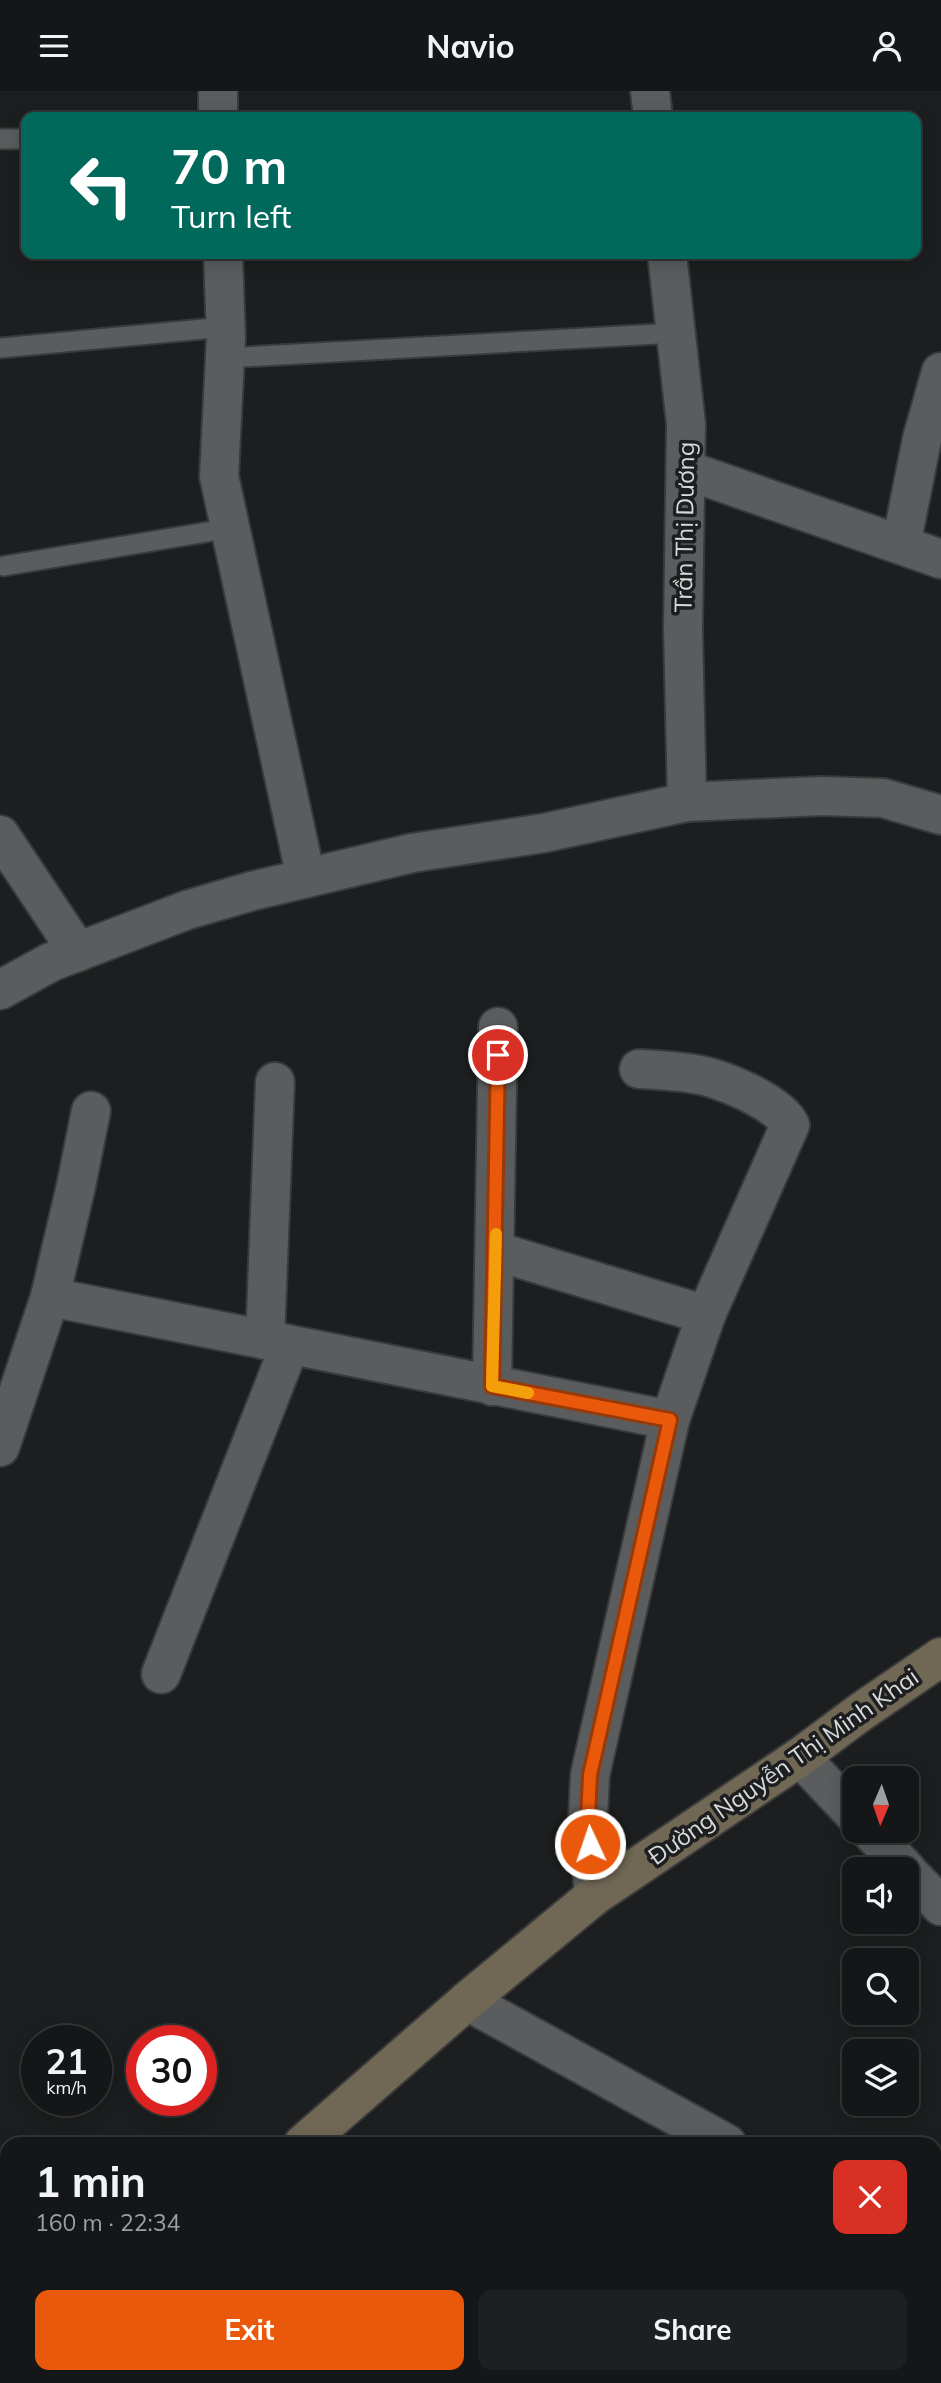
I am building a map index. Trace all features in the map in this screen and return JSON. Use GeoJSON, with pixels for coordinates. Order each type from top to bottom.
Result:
{"type":"FeatureCollection","features":[{"type":"Feature","properties":{"kind":"main road","name":"Đường Nguyễn Thị Minh Khai"},"geometry":{"type":"LineString","coordinates":[[311,2137],[467,2001],[594,1896],[800,1757],[941,1657]]}},
{"type":"Feature","properties":{"kind":"street"},"geometry":{"type":"LineString","coordinates":[[218,91],[218,112]]}},
{"type":"Feature","properties":{"kind":"street"},"geometry":{"type":"LineString","coordinates":[[650,91],[652,112]]}},
{"type":"Feature","properties":{"kind":"street"},"geometry":{"type":"LineString","coordinates":[[223,259],[225,342],[219,476],[306,878]]}},
{"type":"Feature","properties":{"kind":"street","name":"Trần Thị Dương"},"geometry":{"type":"LineString","coordinates":[[668,259],[686,424],[683,629],[687,802]]}},
{"type":"Feature","properties":{"kind":"street"},"geometry":{"type":"LineString","coordinates":[[901,545],[922,439],[941,372]]}},
{"type":"Feature","properties":{"kind":"street"},"geometry":{"type":"LineString","coordinates":[[686,470],[941,559]]}},
{"type":"Feature","properties":{"kind":"street"},"geometry":{"type":"LineString","coordinates":[[0,990],[51,962],[187,910],[252,891],[411,853],[544,833],[687,802],[821,796],[883,798],[941,815]]}},
{"type":"Feature","properties":{"kind":"street"},"geometry":{"type":"LineString","coordinates":[[0,835],[78,952]]}},
{"type":"Feature","properties":{"kind":"street"},"geometry":{"type":"LineString","coordinates":[[492,1386],[498,1027]]}},
{"type":"Feature","properties":{"kind":"street"},"geometry":{"type":"LineString","coordinates":[[594,1896],[588,1818],[590,1775],[670,1420],[706,1315],[790,1125],[786,1117],[764,1099],[698,1074],[639,1069]]}},
{"type":"Feature","properties":{"kind":"street"},"geometry":{"type":"LineString","coordinates":[[161,1674],[278,1342],[275,1082]]}},
{"type":"Feature","properties":{"kind":"street"},"geometry":{"type":"LineString","coordinates":[[0,1447],[50,1297],[91,1111]]}},
{"type":"Feature","properties":{"kind":"street"},"geometry":{"type":"LineString","coordinates":[[495,1251],[706,1315]]}},
{"type":"Feature","properties":{"kind":"street"},"geometry":{"type":"LineString","coordinates":[[50,1297],[670,1420]]}},
{"type":"Feature","properties":{"kind":"street"},"geometry":{"type":"LineString","coordinates":[[800,1757],[842,1801]]}},
{"type":"Feature","properties":{"kind":"street"},"geometry":{"type":"LineString","coordinates":[[881,1843],[895,1857]]}},
{"type":"Feature","properties":{"kind":"street"},"geometry":{"type":"LineString","coordinates":[[919,1883],[941,1906]]}},
{"type":"Feature","properties":{"kind":"street"},"geometry":{"type":"LineString","coordinates":[[467,2001],[714,2137]]}},
{"type":"Feature","properties":{"kind":"lane"},"geometry":{"type":"LineString","coordinates":[[0,139],[21,139]]}},
{"type":"Feature","properties":{"kind":"lane"},"geometry":{"type":"LineString","coordinates":[[0,348],[675,333]]}},
{"type":"Feature","properties":{"kind":"lane"},"geometry":{"type":"LineString","coordinates":[[4,566],[231,529]]}},
{"type":"Feature","properties":{"kind":"slow traffic"},"geometry":{"type":"LineString","coordinates":[[496,1234],[492,1386],[528,1393]]}},
{"type":"Feature","properties":{"kind":"route"},"geometry":{"type":"LineString","coordinates":[[498,1055],[492,1386],[670,1420],[590,1775],[590,1844]]}}]}
